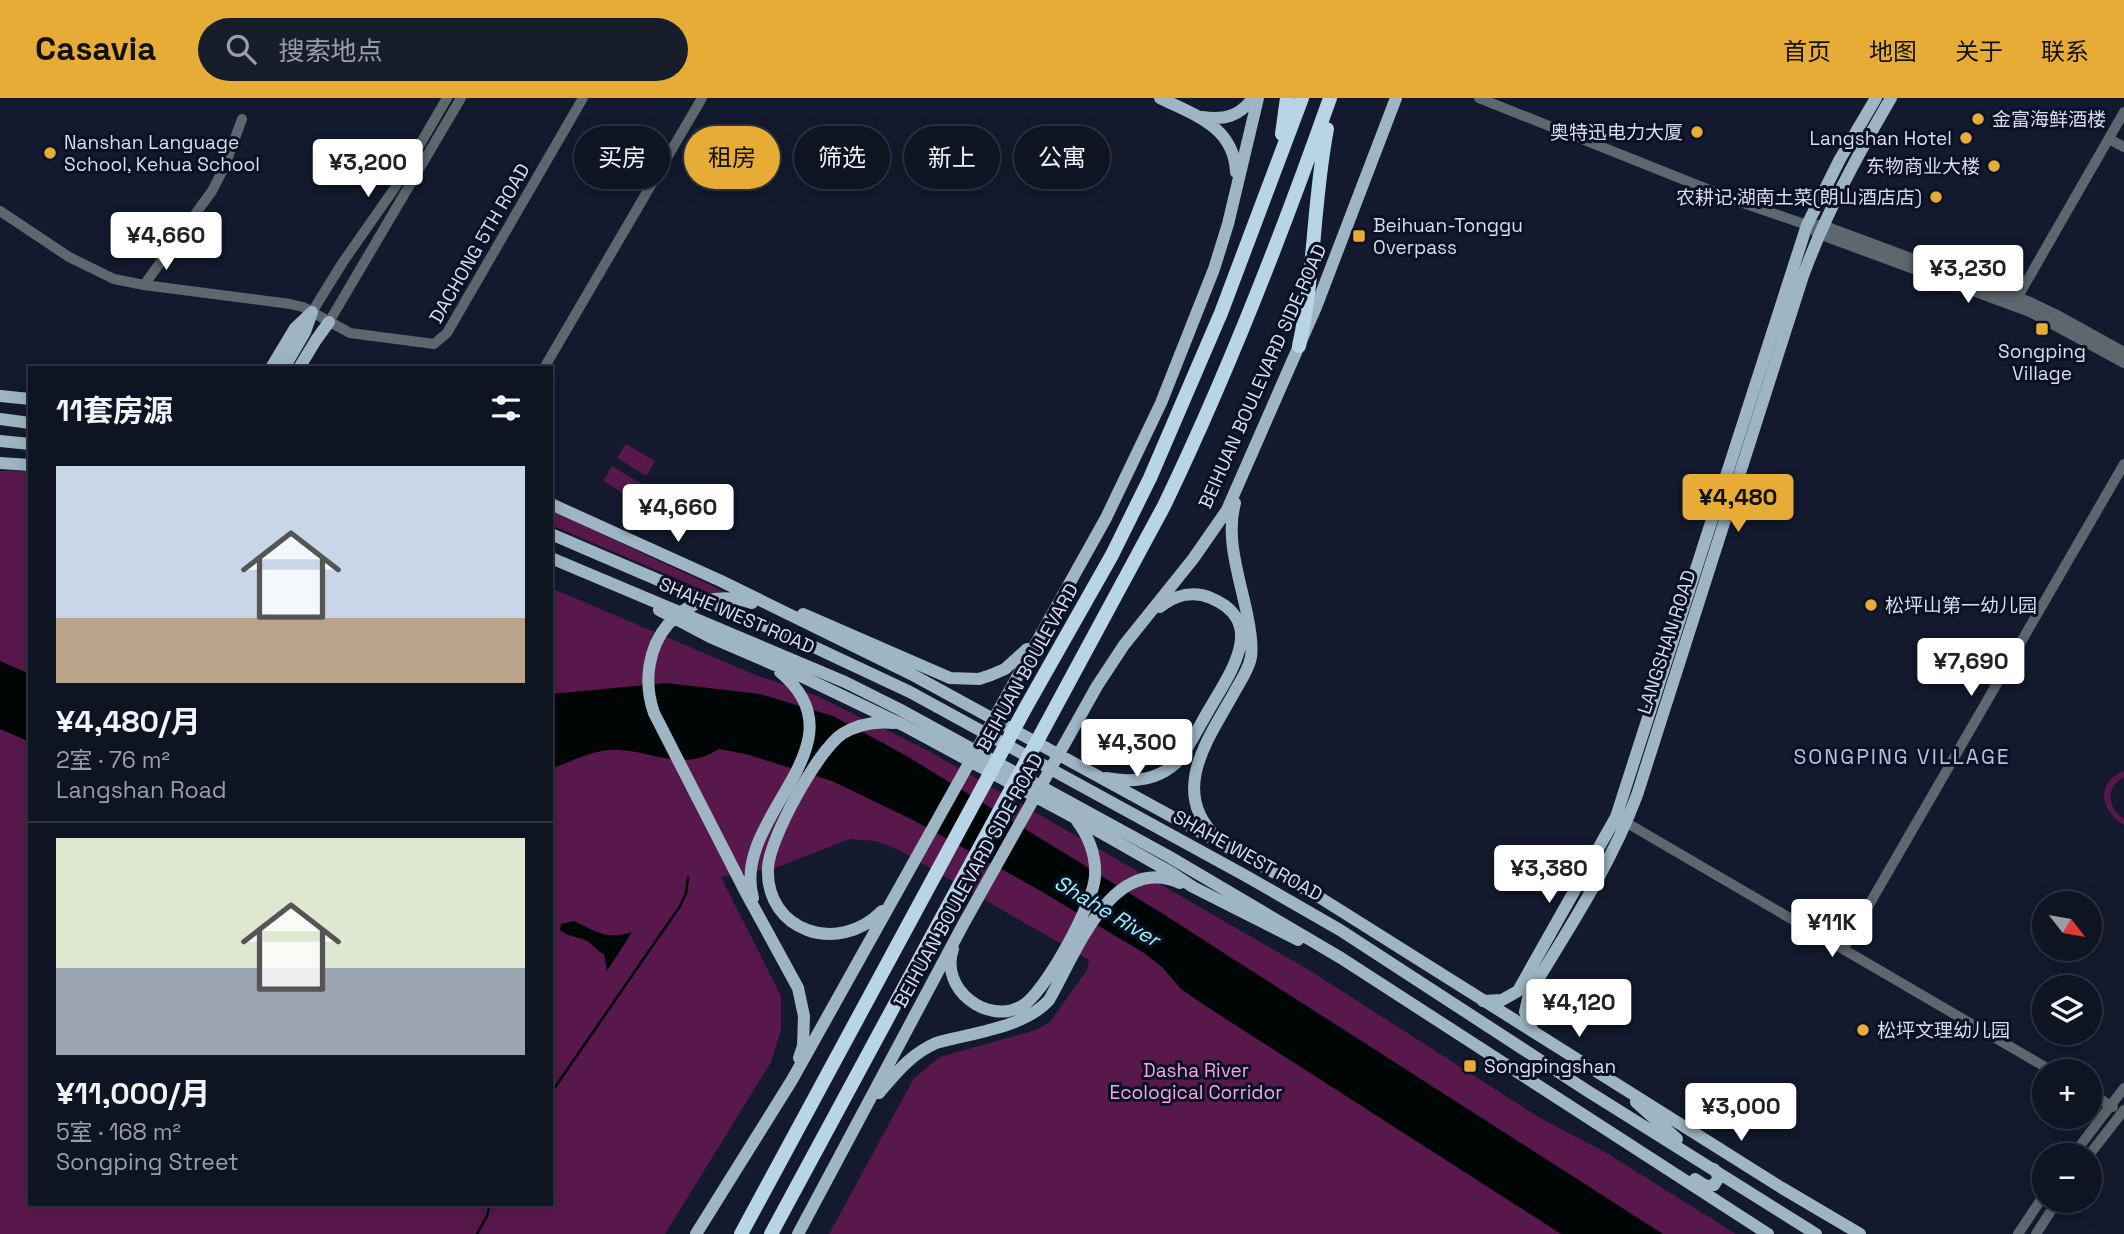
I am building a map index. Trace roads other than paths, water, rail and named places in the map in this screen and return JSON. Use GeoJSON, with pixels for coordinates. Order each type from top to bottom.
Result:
{"type":"FeatureCollection","features":[{"type":"Feature","properties":{"kind":"highway"},"geometry":{"type":"LineString","coordinates":[[1277,170],[1287,98]]}},
{"type":"Feature","properties":{"kind":"highway","name":"BEIHUAN BOULEVARD"},"geometry":{"type":"LineString","coordinates":[[741,1234],[1026,707],[1112,555],[1150,478],[1222,313],[1302,98]]}},
{"type":"Feature","properties":{"kind":"highway"},"geometry":{"type":"LineString","coordinates":[[1300,346],[1309,295],[1322,153],[1332,98]]}},
{"type":"Feature","properties":{"kind":"highway"},"geometry":{"type":"LineString","coordinates":[[771,1234],[1135,563],[1208,412],[1264,278],[1332,98]]}},
{"type":"Feature","properties":{"kind":"main road"},"geometry":{"type":"LineString","coordinates":[[1160,98],[1214,127],[1231,146],[1235,157],[1236,194]]}},
{"type":"Feature","properties":{"kind":"main road"},"geometry":{"type":"LineString","coordinates":[[1198,117],[1232,117],[1256,98]]}},
{"type":"Feature","properties":{"kind":"main road"},"geometry":{"type":"LineString","coordinates":[[696,1234],[792,1080],[1106,518],[1161,403],[1214,269],[1236,194],[1256,98]]}},
{"type":"Feature","properties":{"kind":"main road","name":"BEIHUAN BOULEVARD SIDE ROAD"},"geometry":{"type":"LineString","coordinates":[[798,1234],[964,923],[1108,668],[1205,544],[1238,488],[1300,346],[1372,166],[1396,98]]}},
{"type":"Feature","properties":{"kind":"main road","name":"LANGSHAN ROAD"},"geometry":{"type":"LineString","coordinates":[[1483,1001],[1502,1000],[1518,991],[1616,817],[1807,225],[1840,159],[1876,98]]}},
{"type":"Feature","properties":{"kind":"main road","name":"LANGSHAN ROAD"},"geometry":{"type":"LineString","coordinates":[[1533,1031],[1525,1012],[1529,994],[1627,823],[1820,230],[1851,165],[1891,98]]}},
{"type":"Feature","properties":{"kind":"main road"},"geometry":{"type":"LineString","coordinates":[[290,366],[312,312]]}},
{"type":"Feature","properties":{"kind":"main road"},"geometry":{"type":"LineString","coordinates":[[272,366],[298,325],[312,312]]}},
{"type":"Feature","properties":{"kind":"main road"},"geometry":{"type":"LineString","coordinates":[[290,366],[316,340],[329,322]]}},
{"type":"Feature","properties":{"kind":"main road"},"geometry":{"type":"LineString","coordinates":[[311,366],[329,322]]}},
{"type":"Feature","properties":{"kind":"main road"},"geometry":{"type":"LineString","coordinates":[[0,396],[28,401]]}},
{"type":"Feature","properties":{"kind":"main road"},"geometry":{"type":"LineString","coordinates":[[0,419],[28,422]]}},
{"type":"Feature","properties":{"kind":"main road"},"geometry":{"type":"LineString","coordinates":[[0,441],[28,445]]}},
{"type":"Feature","properties":{"kind":"main road"},"geometry":{"type":"LineString","coordinates":[[0,448],[28,445]]}},
{"type":"Feature","properties":{"kind":"main road"},"geometry":{"type":"LineString","coordinates":[[0,463],[28,465]]}},
{"type":"Feature","properties":{"kind":"main road"},"geometry":{"type":"LineString","coordinates":[[1095,775],[1126,781],[1154,777],[1176,763],[1241,667],[1251,659],[1252,640],[1232,533],[1233,508],[1238,488]]}},
{"type":"Feature","properties":{"kind":"main road"},"geometry":{"type":"LineString","coordinates":[[553,505],[911,674],[1347,914],[1782,1188],[1860,1234]]}},
{"type":"Feature","properties":{"kind":"main road","name":"SHAHE WEST ROAD"},"geometry":{"type":"LineString","coordinates":[[553,535],[812,646],[910,692],[1246,876],[1356,940],[1562,1075],[1816,1234]]}},
{"type":"Feature","properties":{"kind":"main road","name":"SHAHE WEST ROAD"},"geometry":{"type":"LineString","coordinates":[[553,559],[806,665],[890,704],[1188,867],[1341,958],[1768,1234]]}},
{"type":"Feature","properties":{"kind":"main road"},"geometry":{"type":"LineString","coordinates":[[721,582],[847,632],[950,678],[979,679],[1005,669],[1041,632]]}},
{"type":"Feature","properties":{"kind":"main road"},"geometry":{"type":"LineString","coordinates":[[620,588],[681,624],[903,725],[1074,818],[1193,887],[1264,924],[1341,958]]}},
{"type":"Feature","properties":{"kind":"main road"},"geometry":{"type":"LineString","coordinates":[[1144,620],[1170,600],[1182,595],[1202,595],[1216,601],[1234,615],[1240,629],[1241,667],[1201,752],[1194,785],[1197,805],[1210,831],[1229,849]]}},
{"type":"Feature","properties":{"kind":"main road"},"geometry":{"type":"LineString","coordinates":[[789,616],[744,600],[711,600],[683,611],[657,638],[647,673],[654,713],[798,988],[804,1016],[803,1045],[792,1080]]}},
{"type":"Feature","properties":{"kind":"main road"},"geometry":{"type":"LineString","coordinates":[[760,919],[750,887],[754,850],[802,761],[809,739],[808,707],[798,688],[769,662]]}},
{"type":"Feature","properties":{"kind":"main road"},"geometry":{"type":"LineString","coordinates":[[898,888],[873,920],[862,928],[841,935],[819,934],[800,926],[784,914],[774,897],[768,868],[772,846],[818,760],[831,743],[863,725],[883,722],[903,725]]}},
{"type":"Feature","properties":{"kind":"main road"},"geometry":{"type":"LineString","coordinates":[[860,1116],[902,1065],[923,1049],[1024,1020],[1043,1008],[1092,894],[1095,869],[1088,839],[1074,818]]}},
{"type":"Feature","properties":{"kind":"main road"},"geometry":{"type":"LineString","coordinates":[[964,923],[951,956],[951,970],[958,988],[972,1002],[991,1010],[1013,1010],[1049,989],[1108,899],[1129,885],[1145,879],[1163,878],[1193,887]]}},
{"type":"Feature","properties":{"kind":"main road"},"geometry":{"type":"LineString","coordinates":[[1356,940],[1460,985]]}},
{"type":"Feature","properties":{"kind":"main road"},"geometry":{"type":"LineString","coordinates":[[1607,1076],[1697,1159]]}},
{"type":"Feature","properties":{"kind":"main road"},"geometry":{"type":"LineString","coordinates":[[1615,1136],[1651,1150],[1706,1185],[1714,1185],[1718,1180],[1714,1169]]}},
{"type":"Feature","properties":{"kind":"street"},"geometry":{"type":"LineString","coordinates":[[312,312],[394,189],[447,98]]}},
{"type":"Feature","properties":{"kind":"street"},"geometry":{"type":"LineString","coordinates":[[329,322],[461,98]]}},
{"type":"Feature","properties":{"kind":"street","name":"DACHONG 5TH ROAD"},"geometry":{"type":"LineString","coordinates":[[0,211],[46,243],[114,279],[290,304],[312,312],[350,333],[429,345],[442,340],[583,98]]}},
{"type":"Feature","properties":{"kind":"street"},"geometry":{"type":"LineString","coordinates":[[545,366],[702,98]]}},
{"type":"Feature","properties":{"kind":"street"},"geometry":{"type":"LineString","coordinates":[[1479,98],[1737,201],[2057,314],[2124,352]]}},
{"type":"Feature","properties":{"kind":"street"},"geometry":{"type":"LineString","coordinates":[[2015,301],[2124,112]]}},
{"type":"Feature","properties":{"kind":"street"},"geometry":{"type":"LineString","coordinates":[[144,285],[212,191],[224,168],[242,119]]}},
{"type":"Feature","properties":{"kind":"street"},"geometry":{"type":"LineString","coordinates":[[2109,139],[2124,148]]}},
{"type":"Feature","properties":{"kind":"street"},"geometry":{"type":"LineString","coordinates":[[2015,301],[2124,363]]}},
{"type":"Feature","properties":{"kind":"street"},"geometry":{"type":"LineString","coordinates":[[1843,948],[2124,464]]}},
{"type":"Feature","properties":{"kind":"street"},"geometry":{"type":"LineString","coordinates":[[1627,823],[2032,1059]]}},
{"type":"Feature","properties":{"kind":"street"},"geometry":{"type":"LineString","coordinates":[[2082,1143],[2124,1088]]}},
{"type":"Feature","properties":{"kind":"street"},"geometry":{"type":"LineString","coordinates":[[2098,1143],[2123,1111],[2102,1100]]}},
{"type":"Feature","properties":{"kind":"street"},"geometry":{"type":"LineString","coordinates":[[2018,1234],[2032,1213]]}},
{"type":"Feature","properties":{"kind":"street"},"geometry":{"type":"LineString","coordinates":[[2036,1234],[2050,1213]]}},
{"type":"Feature","properties":{"kind":"water"},"geometry":{"type":"Polygon","coordinates":[[[0,661],[28,673],[28,741],[0,729],[0,661]]]}},
{"type":"Feature","properties":{"kind":"water","name":"Shahe River"},"geometry":{"type":"Polygon","coordinates":[[[666,683],[760,694],[833,716],[905,755],[1160,912],[1663,1234],[1561,1234],[1204,1005],[1181,989],[1162,967],[1144,953],[1039,890],[915,821],[832,781],[746,754],[719,749],[706,756],[681,760],[632,751],[602,751],[553,768],[553,694],[666,683]]]}},
{"type":"Feature","properties":{"kind":"water"},"geometry":{"type":"Polygon","coordinates":[[[574,921],[608,935],[632,932],[607,971],[604,954],[590,943],[560,930],[561,924],[574,921]]]}},
{"type":"Feature","properties":{"kind":"waterway"},"geometry":{"type":"LineString","coordinates":[[553,1090],[680,906],[686,893],[688,878]]}},
{"type":"Feature","properties":{"kind":"waterway"},"geometry":{"type":"LineString","coordinates":[[477,1234],[490,1206]]}},
{"type":"Feature","properties":{"kind":"place","name":"金富海鲜酒楼"},"geometry":{"type":"Point","coordinates":[1978,119]}},
{"type":"Feature","properties":{"kind":"place","name":"奥特迅电力大厦"},"geometry":{"type":"Point","coordinates":[1697,132]}},
{"type":"Feature","properties":{"kind":"place","name":"Langshan Hotel"},"geometry":{"type":"Point","coordinates":[1966,138]}},
{"type":"Feature","properties":{"kind":"place","name":"Nanshan Language School, Kehua School"},"geometry":{"type":"Point","coordinates":[50,153]}},
{"type":"Feature","properties":{"kind":"place","name":"东物商业大楼"},"geometry":{"type":"Point","coordinates":[1994,166]}},
{"type":"Feature","properties":{"kind":"place","name":"农耕记·湖南土菜(朗山酒店店)"},"geometry":{"type":"Point","coordinates":[1936,197]}},
{"type":"Feature","properties":{"kind":"place","name":"Beihuan-Tonggu Overpass"},"geometry":{"type":"Point","coordinates":[1359,236]}},
{"type":"Feature","properties":{"kind":"place","name":"Songping Village"},"geometry":{"type":"Point","coordinates":[2042,329]}},
{"type":"Feature","properties":{"kind":"place","name":"松坪山第一幼儿园"},"geometry":{"type":"Point","coordinates":[1871,605]}},
{"type":"Feature","properties":{"kind":"place","name":"松坪文理幼儿园"},"geometry":{"type":"Point","coordinates":[1863,1030]}},
{"type":"Feature","properties":{"kind":"place","name":"Songpingshan"},"geometry":{"type":"Point","coordinates":[1470,1066]}},
{"type":"Feature","properties":{"kind":"district","name":"SONGPING VILLAGE"},"geometry":{"type":"Point","coordinates":[1902,757]}},
{"type":"Feature","properties":{"kind":"park label","name":"Dasha River Ecological Corridor"},"geometry":{"type":"Point","coordinates":[1196,1081]}}]}
